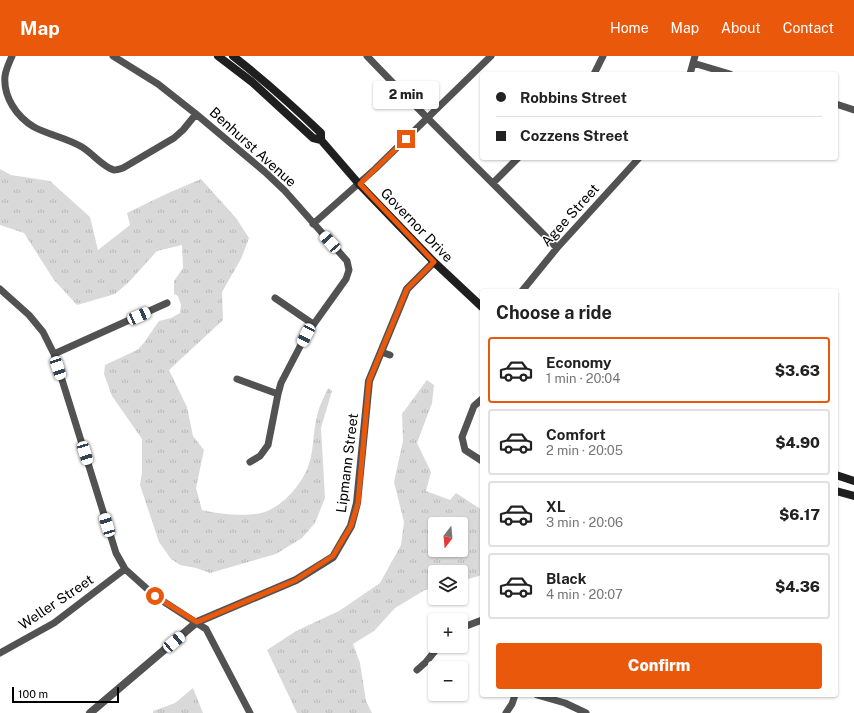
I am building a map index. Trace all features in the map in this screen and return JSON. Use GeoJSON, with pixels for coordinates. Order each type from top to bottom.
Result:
{"type":"FeatureCollection","features":[{"type":"Feature","properties":{"kind":"main road","name":"Governor Drive"},"geometry":{"type":"LineString","coordinates":[[218,56],[252,82],[313,138],[321,140],[360,184],[434,262],[480,305]]}},
{"type":"Feature","properties":{"kind":"main road","name":"Governor Drive"},"geometry":{"type":"LineString","coordinates":[[233,56],[294,106],[321,133],[321,140]]}},
{"type":"Feature","properties":{"kind":"main road"},"geometry":{"type":"LineString","coordinates":[[838,476],[854,481]]}},
{"type":"Feature","properties":{"kind":"main road"},"geometry":{"type":"LineString","coordinates":[[838,492],[854,496]]}},
{"type":"Feature","properties":{"kind":"street"},"geometry":{"type":"LineString","coordinates":[[12,56],[5,77],[9,99],[24,121],[35,128],[82,146],[109,168],[115,170],[123,168],[174,138],[183,130],[196,114]]}},
{"type":"Feature","properties":{"kind":"street","name":"Benhurst Avenue"},"geometry":{"type":"LineString","coordinates":[[114,56],[158,84],[265,172],[285,191],[347,261],[349,270],[346,279],[313,324]]}},
{"type":"Feature","properties":{"kind":"street"},"geometry":{"type":"LineString","coordinates":[[367,56],[426,118],[557,248]]}},
{"type":"Feature","properties":{"kind":"street"},"geometry":{"type":"LineString","coordinates":[[595,72],[603,56]]}},
{"type":"Feature","properties":{"kind":"street"},"geometry":{"type":"LineString","coordinates":[[313,224],[360,184],[487,57]]}},
{"type":"Feature","properties":{"kind":"street"},"geometry":{"type":"LineString","coordinates":[[691,72],[694,60],[725,72]]}},
{"type":"Feature","properties":{"kind":"street"},"geometry":{"type":"LineString","coordinates":[[838,105],[854,110]]}},
{"type":"Feature","properties":{"kind":"street"},"geometry":{"type":"LineString","coordinates":[[493,183],[516,160]]}},
{"type":"Feature","properties":{"kind":"street","name":"Agee Street"},"geometry":{"type":"LineString","coordinates":[[524,289],[557,248],[637,160]]}},
{"type":"Feature","properties":{"kind":"street","name":"Lipmann Street"},"geometry":{"type":"LineString","coordinates":[[90,713],[197,622],[296,580],[333,556],[351,526],[358,503],[369,381],[407,289],[434,262]]}},
{"type":"Feature","properties":{"kind":"street"},"geometry":{"type":"LineString","coordinates":[[0,289],[29,315],[43,332],[54,354],[116,553],[125,569],[155,596],[206,629],[250,713]]}},
{"type":"Feature","properties":{"kind":"street"},"geometry":{"type":"LineString","coordinates":[[250,462],[260,456],[268,445],[278,394],[288,369],[313,324],[275,298]]}},
{"type":"Feature","properties":{"kind":"street"},"geometry":{"type":"LineString","coordinates":[[54,354],[167,303]]}},
{"type":"Feature","properties":{"kind":"street"},"geometry":{"type":"LineString","coordinates":[[382,352],[390,355]]}},
{"type":"Feature","properties":{"kind":"street"},"geometry":{"type":"LineString","coordinates":[[237,380],[278,394]]}},
{"type":"Feature","properties":{"kind":"street"},"geometry":{"type":"LineString","coordinates":[[480,401],[474,406],[462,437],[465,450],[480,460]]}},
{"type":"Feature","properties":{"kind":"street","name":"Weller Street"},"geometry":{"type":"LineString","coordinates":[[0,653],[54,623],[125,569]]}},
{"type":"Feature","properties":{"kind":"street"},"geometry":{"type":"LineString","coordinates":[[468,625],[480,621]]}},
{"type":"Feature","properties":{"kind":"street"},"geometry":{"type":"LineString","coordinates":[[417,670],[433,653]]}},
{"type":"Feature","properties":{"kind":"street"},"geometry":{"type":"LineString","coordinates":[[506,713],[514,697]]}},
{"type":"Feature","properties":{"kind":"street"},"geometry":{"type":"LineString","coordinates":[[544,697],[565,703],[586,713]]}},
{"type":"Feature","properties":{"kind":"green space"},"geometry":{"type":"Polygon","coordinates":[[[0,169],[11,175],[50,181],[90,217],[98,250],[130,225],[127,213],[201,179],[236,218],[249,238],[241,259],[222,292],[223,320],[169,370],[187,407],[193,436],[204,450],[196,488],[202,510],[222,514],[250,515],[265,512],[289,496],[306,472],[311,458],[319,409],[328,388],[332,391],[321,428],[325,498],[315,523],[302,538],[276,554],[210,573],[196,568],[180,565],[171,559],[159,542],[140,485],[142,472],[142,439],[112,396],[104,374],[105,365],[137,350],[159,321],[171,318],[180,313],[181,305],[178,296],[174,294],[174,281],[183,268],[182,245],[157,251],[129,282],[115,294],[77,305],[54,280],[24,233],[0,225],[0,169]]]}},
{"type":"Feature","properties":{"kind":"green space"},"geometry":{"type":"Polygon","coordinates":[[[427,380],[434,385],[432,403],[417,443],[431,472],[426,491],[450,500],[456,493],[480,509],[480,576],[468,579],[468,565],[428,565],[428,589],[395,608],[374,631],[353,644],[360,663],[366,701],[372,713],[297,713],[267,650],[296,631],[339,611],[380,583],[401,545],[404,522],[394,482],[403,441],[402,414],[427,380]]]}},
{"type":"Feature","properties":{"kind":"green space"},"geometry":{"type":"Polygon","coordinates":[[[193,688],[203,713],[153,713],[153,711],[175,703],[193,688]]]}},
{"type":"Feature","properties":{"kind":"route"},"geometry":{"type":"LineString","coordinates":[[155,596],[197,622],[296,580],[333,556],[351,526],[358,503],[369,381],[407,289],[434,262],[360,184],[406,139]]}}]}
